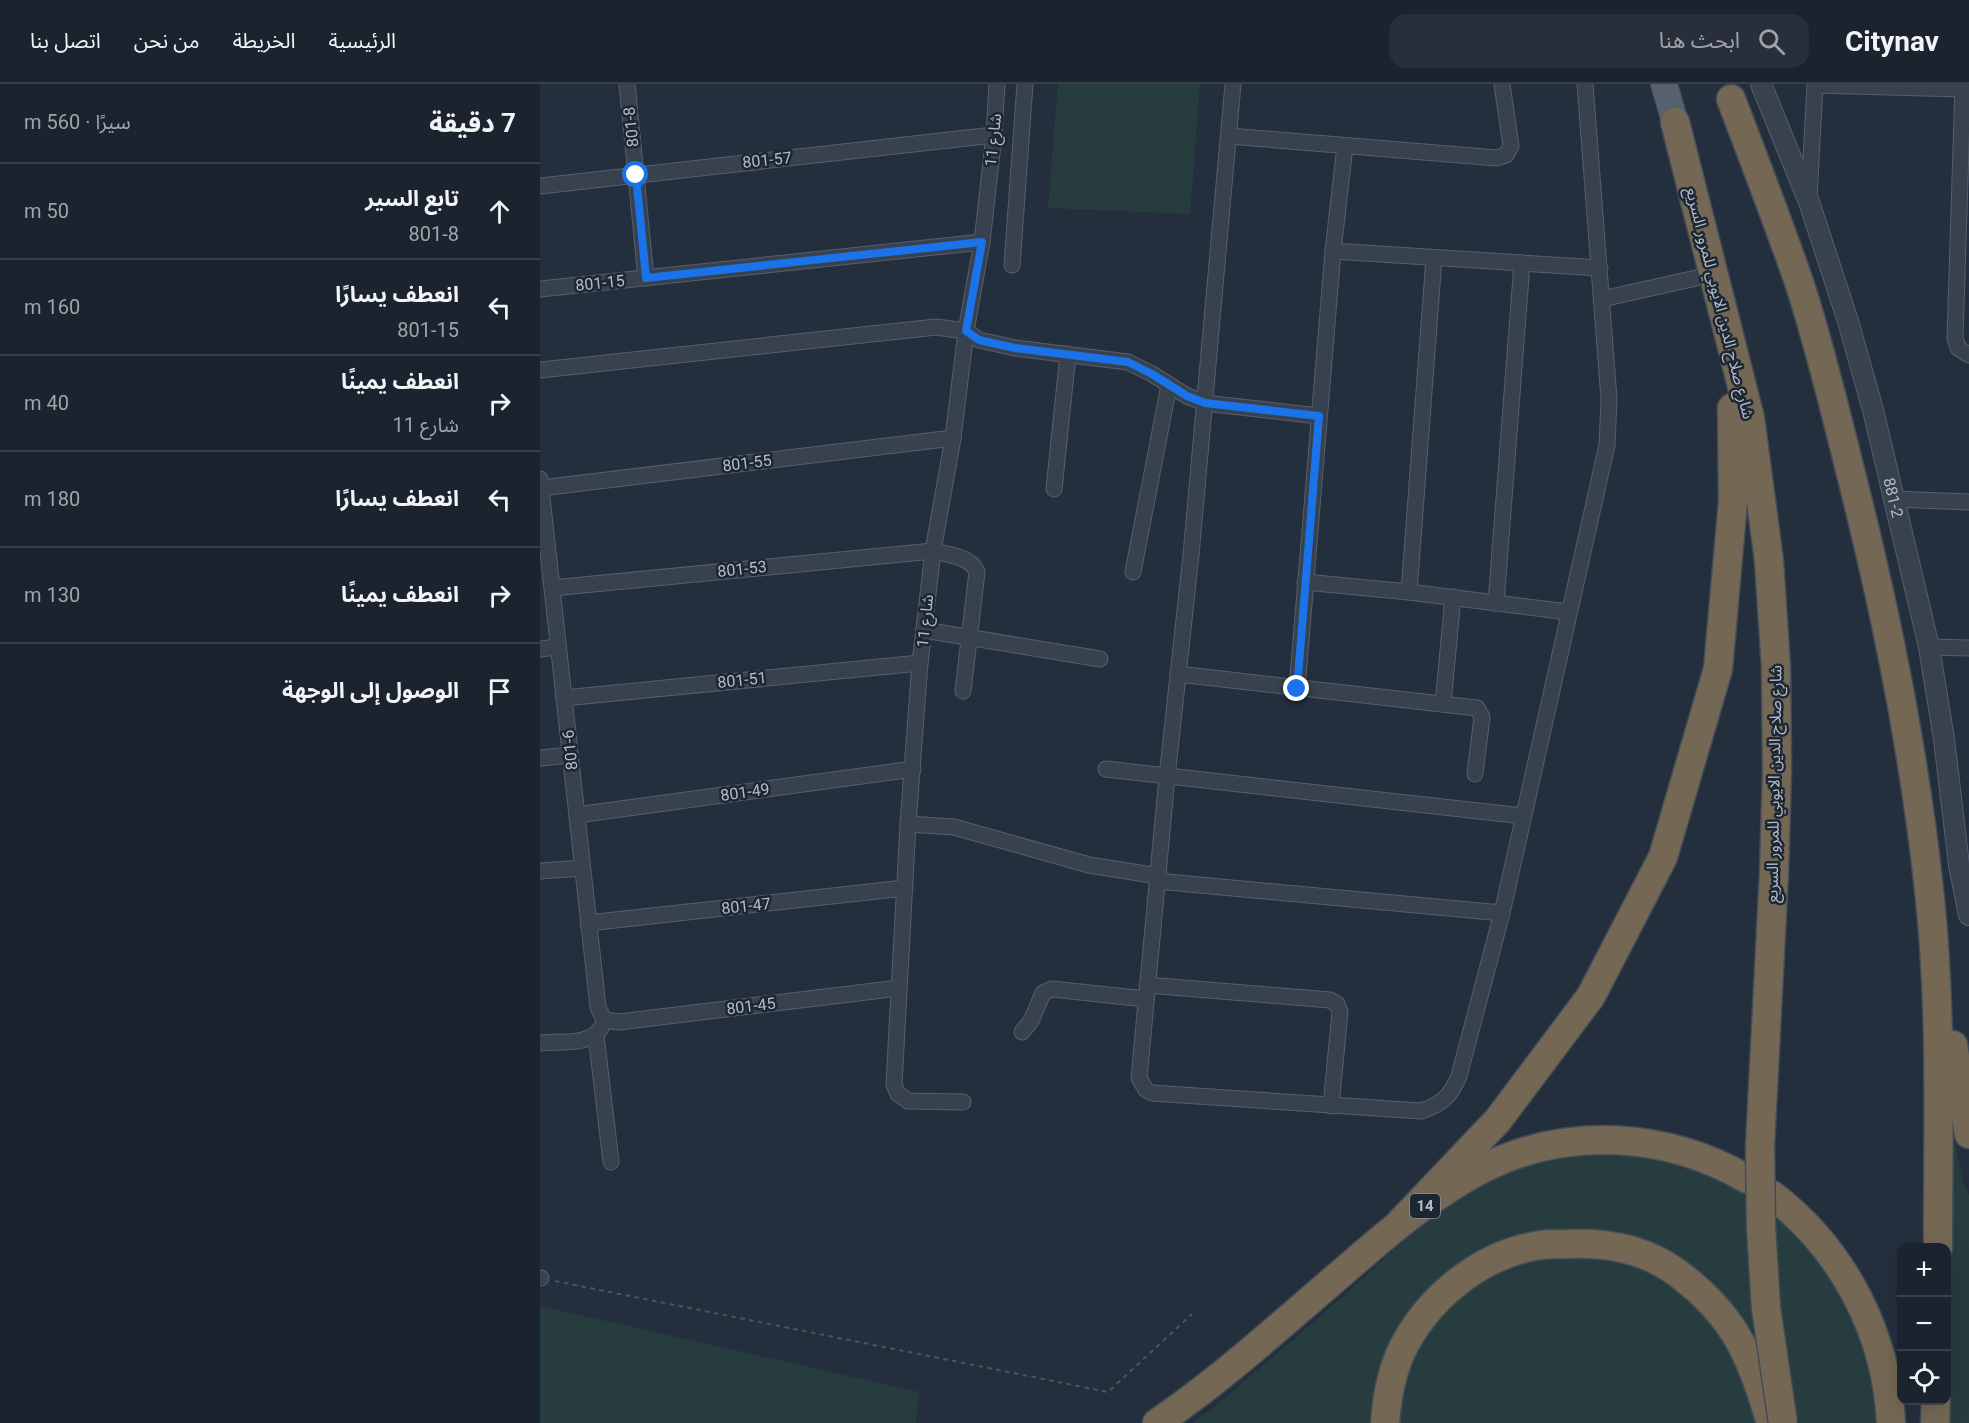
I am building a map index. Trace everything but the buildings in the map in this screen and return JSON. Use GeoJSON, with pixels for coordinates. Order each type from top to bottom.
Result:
{"type":"FeatureCollection","features":[{"type":"Feature","properties":{"kind":"highway"},"geometry":{"type":"LineString","coordinates":[[1728,92],[1801,290],[1829,387],[1868,540],[1902,702],[1958,1079],[1969,1134]]}},
{"type":"Feature","properties":{"kind":"highway","name":"شارع صلاح الدين الايوبي للمرور السريع"},"geometry":{"type":"LineString","coordinates":[[1675,122],[1750,418],[1772,592],[1778,720],[1773,884],[1760,1146],[1766,1308],[1783,1423]]}},
{"type":"Feature","properties":{"kind":"highway"},"geometry":{"type":"LineString","coordinates":[[1401,1222],[1498,1120],[1591,996],[1663,857],[1718,669],[1733,501],[1734,461],[1729,337]]}},
{"type":"Feature","properties":{"kind":"highway"},"geometry":{"type":"LineString","coordinates":[[1931,902],[1938,1018],[1938,1243]]}},
{"type":"Feature","properties":{"kind":"highway","name":"14"},"geometry":{"type":"LineString","coordinates":[[1157,1423],[1221,1377],[1401,1222],[1486,1167],[1525,1152],[1566,1142],[1608,1140],[1661,1146],[1694,1155],[1747,1179]]}},
{"type":"Feature","properties":{"kind":"highway"},"geometry":{"type":"LineString","coordinates":[[1772,1195],[1808,1227],[1830,1252],[1854,1290],[1876,1341],[1885,1373],[1891,1423]]}},
{"type":"Feature","properties":{"kind":"highway"},"geometry":{"type":"LineString","coordinates":[[1385,1423],[1389,1391],[1405,1345],[1426,1312],[1439,1298],[1486,1264],[1504,1256],[1541,1245],[1587,1243],[1612,1245],[1636,1251],[1658,1261],[1679,1274],[1722,1315],[1750,1358],[1771,1423]]}},
{"type":"Feature","properties":{"kind":"highway"},"geometry":{"type":"LineString","coordinates":[[1935,1423],[1936,1405]]}},
{"type":"Feature","properties":{"kind":"main road","name":"شارع صلاح الدين الايوبي للمرور السريع"},"geometry":{"type":"LineString","coordinates":[[1664,84],[1675,122]]}},
{"type":"Feature","properties":{"kind":"street","name":"801-8"},"geometry":{"type":"LineString","coordinates":[[627,84],[646,278]]}},
{"type":"Feature","properties":{"kind":"street","name":"شارع 11"},"geometry":{"type":"LineString","coordinates":[[963,1102],[908,1101],[897,1094],[894,1085],[908,824],[920,663],[933,551],[953,438],[966,331],[982,242],[994,135],[997,84]]}},
{"type":"Feature","properties":{"kind":"street"},"geometry":{"type":"LineString","coordinates":[[1012,265],[1025,84]]}},
{"type":"Feature","properties":{"kind":"street"},"geometry":{"type":"LineString","coordinates":[[1233,84],[1205,403],[1139,1078],[1146,1090],[1152,1093],[1421,1111],[1446,1100],[1459,1076],[1502,913],[1609,430],[1609,399],[1585,84]]}},
{"type":"Feature","properties":{"kind":"street"},"geometry":{"type":"LineString","coordinates":[[1229,136],[1497,158],[1510,151],[1511,146],[1502,84]]}},
{"type":"Feature","properties":{"kind":"street"},"geometry":{"type":"LineString","coordinates":[[1761,84],[1809,202]]}},
{"type":"Feature","properties":{"kind":"street"},"geometry":{"type":"LineString","coordinates":[[1815,85],[1963,87],[1964,209],[1955,338],[1964,352]]}},
{"type":"Feature","properties":{"kind":"street","name":"881-2"},"geometry":{"type":"LineString","coordinates":[[1815,85],[1809,202],[1848,321],[1873,410],[1929,647],[1944,739],[1959,864],[1969,915]]}},
{"type":"Feature","properties":{"kind":"street","name":"801-57"},"geometry":{"type":"LineString","coordinates":[[540,186],[994,135]]}},
{"type":"Feature","properties":{"kind":"street"},"geometry":{"type":"LineString","coordinates":[[1297,689],[1333,251],[1345,146]]}},
{"type":"Feature","properties":{"kind":"street","name":"801-15"},"geometry":{"type":"LineString","coordinates":[[540,289],[982,242]]}},
{"type":"Feature","properties":{"kind":"street"},"geometry":{"type":"LineString","coordinates":[[1333,251],[1599,268]]}},
{"type":"Feature","properties":{"kind":"street"},"geometry":{"type":"LineString","coordinates":[[1409,592],[1434,258]]}},
{"type":"Feature","properties":{"kind":"street"},"geometry":{"type":"LineString","coordinates":[[1496,603],[1522,263]]}},
{"type":"Feature","properties":{"kind":"street"},"geometry":{"type":"LineString","coordinates":[[1602,299],[1714,274]]}},
{"type":"Feature","properties":{"kind":"street"},"geometry":{"type":"LineString","coordinates":[[540,370],[936,327],[966,331],[979,340],[1015,348],[1128,362],[1187,396],[1205,403],[1319,416]]}},
{"type":"Feature","properties":{"kind":"street"},"geometry":{"type":"LineString","coordinates":[[1054,489],[1068,354]]}},
{"type":"Feature","properties":{"kind":"street"},"geometry":{"type":"LineString","coordinates":[[1133,572],[1169,385]]}},
{"type":"Feature","properties":{"kind":"street","name":"801-55"},"geometry":{"type":"LineString","coordinates":[[541,483],[953,438]]}},
{"type":"Feature","properties":{"kind":"street","name":"801-6"},"geometry":{"type":"LineString","coordinates":[[541,483],[543,530],[552,588],[588,923],[598,1007],[604,1020]]}},
{"type":"Feature","properties":{"kind":"street"},"geometry":{"type":"LineString","coordinates":[[1894,499],[1969,501]]}},
{"type":"Feature","properties":{"kind":"street"},"geometry":{"type":"LineString","coordinates":[[933,551],[967,560],[974,564],[977,572],[963,691]]}},
{"type":"Feature","properties":{"kind":"street","name":"801-53"},"geometry":{"type":"LineString","coordinates":[[552,588],[933,551]]}},
{"type":"Feature","properties":{"kind":"street"},"geometry":{"type":"LineString","coordinates":[[1305,582],[1453,597],[1568,612]]}},
{"type":"Feature","properties":{"kind":"street"},"geometry":{"type":"LineString","coordinates":[[1443,704],[1453,597]]}},
{"type":"Feature","properties":{"kind":"street"},"geometry":{"type":"LineString","coordinates":[[924,630],[1100,659]]}},
{"type":"Feature","properties":{"kind":"street"},"geometry":{"type":"LineString","coordinates":[[540,649],[558,647]]}},
{"type":"Feature","properties":{"kind":"street"},"geometry":{"type":"LineString","coordinates":[[1929,647],[1969,648]]}},
{"type":"Feature","properties":{"kind":"street","name":"801-51"},"geometry":{"type":"LineString","coordinates":[[564,698],[920,663]]}},
{"type":"Feature","properties":{"kind":"street"},"geometry":{"type":"LineString","coordinates":[[1178,674],[1477,708],[1482,720],[1475,774]]}},
{"type":"Feature","properties":{"kind":"street"},"geometry":{"type":"LineString","coordinates":[[540,758],[570,755]]}},
{"type":"Feature","properties":{"kind":"street"},"geometry":{"type":"LineString","coordinates":[[1106,769],[1523,816]]}},
{"type":"Feature","properties":{"kind":"street","name":"801-49"},"geometry":{"type":"LineString","coordinates":[[577,815],[913,770]]}},
{"type":"Feature","properties":{"kind":"street"},"geometry":{"type":"LineString","coordinates":[[908,824],[954,827],[1089,865],[1158,879],[1502,913]]}},
{"type":"Feature","properties":{"kind":"street"},"geometry":{"type":"LineString","coordinates":[[540,871],[582,868]]}},
{"type":"Feature","properties":{"kind":"street","name":"801-47"},"geometry":{"type":"LineString","coordinates":[[588,923],[905,888]]}},
{"type":"Feature","properties":{"kind":"street","name":"801-45"},"geometry":{"type":"LineString","coordinates":[[604,1020],[619,1022],[899,988]]}},
{"type":"Feature","properties":{"kind":"street"},"geometry":{"type":"LineString","coordinates":[[1022,1032],[1031,1021],[1042,993],[1052,989],[1330,1000],[1336,1004],[1340,1012],[1330,1106]]}},
{"type":"Feature","properties":{"kind":"street"},"geometry":{"type":"LineString","coordinates":[[604,1020],[596,1035],[611,1162]]}},
{"type":"Feature","properties":{"kind":"street"},"geometry":{"type":"LineString","coordinates":[[540,1042],[584,1040],[596,1035]]}},
{"type":"Feature","properties":{"kind":"path"},"geometry":{"type":"LineString","coordinates":[[541,1278],[1108,1392],[1192,1314]]}},
{"type":"Feature","properties":{"kind":"green space"},"geometry":{"type":"Polygon","coordinates":[[[1058,84],[1200,84],[1190,214],[1048,208],[1058,84]]]}},
{"type":"Feature","properties":{"kind":"green space"},"geometry":{"type":"Polygon","coordinates":[[[1944,1092],[1963,1180],[1969,1195],[1969,1423],[1945,1423],[1945,1405],[1951,1405],[1951,1243],[1947,1243],[1944,1092]]]}},
{"type":"Feature","properties":{"kind":"green space"},"geometry":{"type":"Polygon","coordinates":[[[1651,1154],[1745,1189],[1804,1232],[1862,1333],[1877,1388],[1878,1423],[1795,1423],[1788,1389],[1751,1329],[1715,1286],[1664,1252],[1505,1242],[1385,1361],[1371,1403],[1371,1423],[1192,1423],[1218,1404],[1347,1293],[1425,1221],[1467,1192],[1525,1165],[1560,1155],[1651,1154]]]}},
{"type":"Feature","properties":{"kind":"green space"},"geometry":{"type":"Polygon","coordinates":[[[1586,1252],[1659,1273],[1701,1306],[1728,1343],[1743,1377],[1758,1423],[1398,1423],[1399,1404],[1411,1359],[1426,1327],[1486,1276],[1521,1259],[1586,1252]]]}},
{"type":"Feature","properties":{"kind":"green space"},"geometry":{"type":"Polygon","coordinates":[[[540,1306],[919,1392],[916,1423],[540,1423],[540,1306]]]}},
{"type":"Feature","properties":{"kind":"route"},"geometry":{"type":"LineString","coordinates":[[636,175],[646,278],[982,242],[966,331],[979,340],[1015,348],[1128,362],[1187,396],[1205,403],[1319,416],[1297,689]]}}]}
